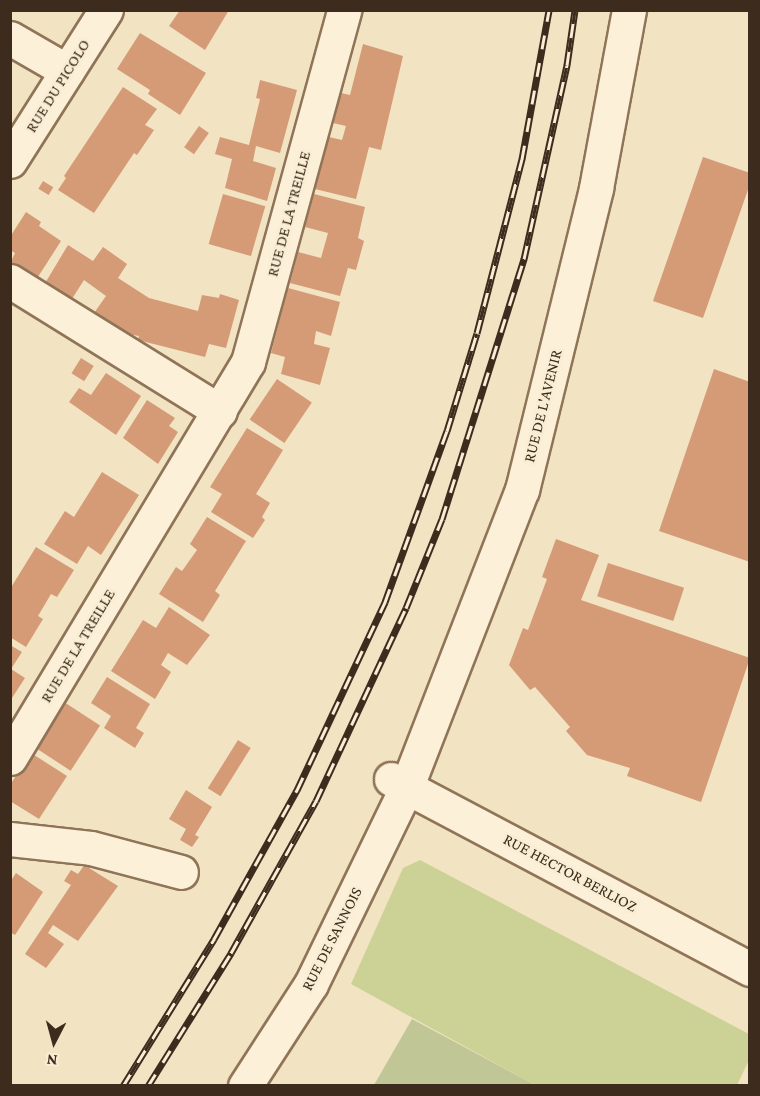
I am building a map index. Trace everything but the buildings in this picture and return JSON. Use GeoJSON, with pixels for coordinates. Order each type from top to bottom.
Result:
{"type":"FeatureCollection","features":[{"type":"Feature","properties":{"kind":"street","name":"RUE DU PICOLO"},"geometry":{"type":"LineString","coordinates":[[10,161],[106,10]]}},
{"type":"Feature","properties":{"kind":"street","name":"RUE DE LA TREILLE"},"geometry":{"type":"LineString","coordinates":[[10,758],[248,362],[344,10]]}},
{"type":"Feature","properties":{"kind":"street","name":"RUE DE L'AVENIR"},"geometry":{"type":"LineString","coordinates":[[399,782],[522,490],[596,189],[629,10]]}},
{"type":"Feature","properties":{"kind":"street"},"geometry":{"type":"LineString","coordinates":[[10,38],[67,71]]}},
{"type":"Feature","properties":{"kind":"street"},"geometry":{"type":"LineString","coordinates":[[10,280],[220,411]]}},
{"type":"Feature","properties":{"kind":"street","name":"RUE HECTOR BERLIOZ"},"geometry":{"type":"LineString","coordinates":[[399,782],[750,969]]}},
{"type":"Feature","properties":{"kind":"street","name":"RUE DE SANNOIS"},"geometry":{"type":"LineString","coordinates":[[245,1086],[311,984],[399,782]]}},
{"type":"Feature","properties":{"kind":"street"},"geometry":{"type":"LineString","coordinates":[[10,839],[91,848],[181,872]]}},
{"type":"Feature","properties":{"kind":"green space"},"geometry":{"type":"Polygon","coordinates":[[[420,860],[749,1034],[749,1060],[737,1085],[535,1085],[351,984],[403,868],[420,860]]]}},
{"type":"Feature","properties":{"kind":"green space"},"geometry":{"type":"Polygon","coordinates":[[[412,1019],[535,1085],[374,1085],[412,1019]]]}},
{"type":"Feature","properties":{"kind":"railway"},"geometry":{"type":"LineString","coordinates":[[123,1086],[214,939],[297,790],[385,602],[447,431],[477,333],[522,159],[549,10]]}},
{"type":"Feature","properties":{"kind":"railway"},"geometry":{"type":"LineString","coordinates":[[148,1086],[231,953],[316,801],[406,608],[442,519],[524,259],[567,65],[575,10]]}}]}
